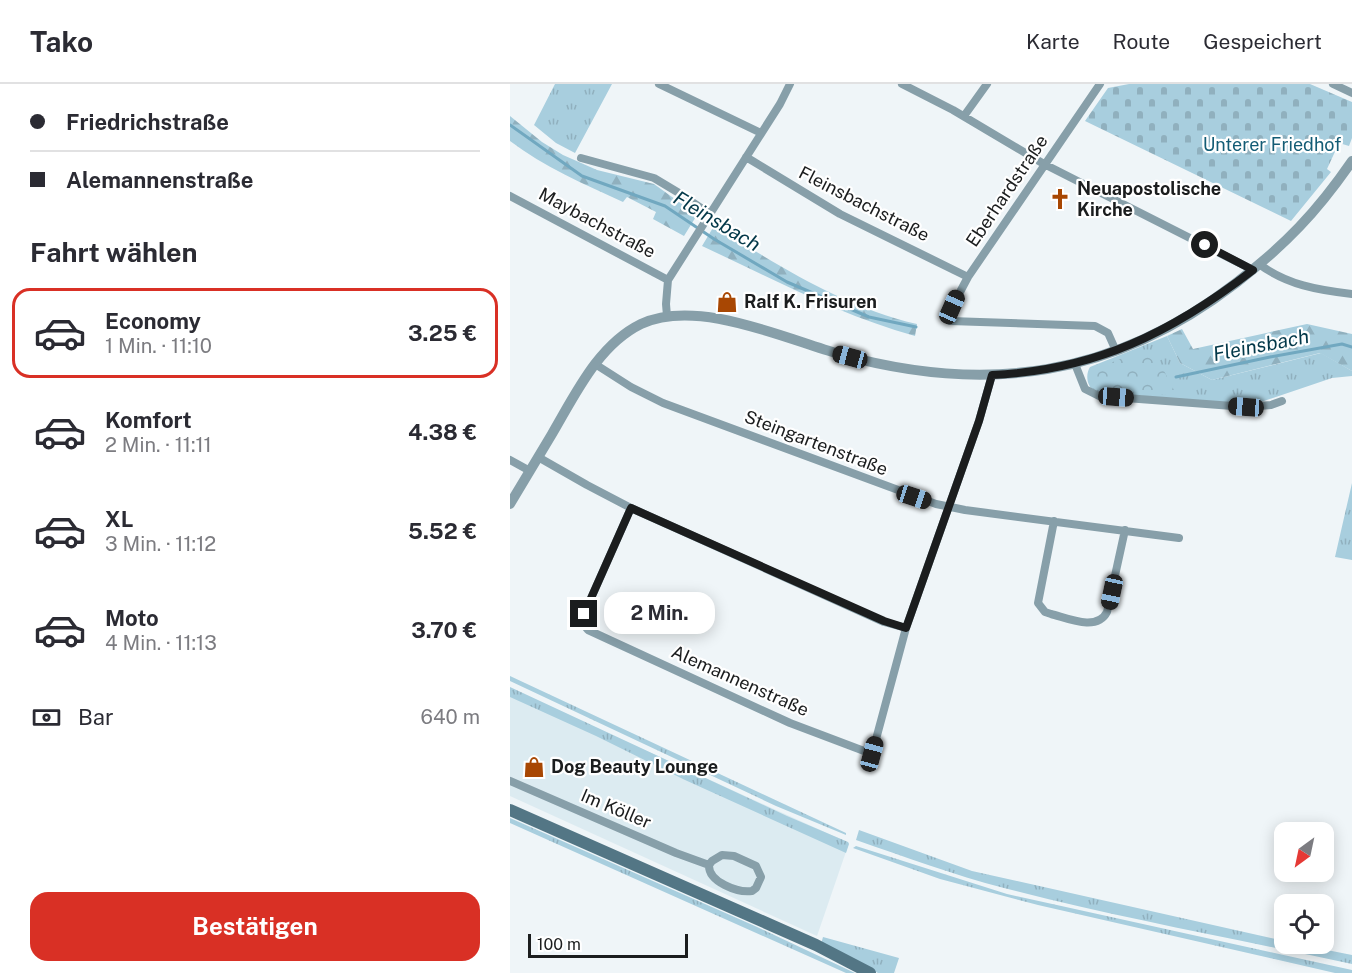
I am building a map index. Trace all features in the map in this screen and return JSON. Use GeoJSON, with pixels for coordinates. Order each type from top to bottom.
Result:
{"type":"FeatureCollection","features":[{"type":"Feature","properties":{"kind":"main road"},"geometry":{"type":"LineString","coordinates":[[510,810],[816,945],[870,973]]}},
{"type":"Feature","properties":{"kind":"street"},"geometry":{"type":"LineString","coordinates":[[658,84],[761,133]]}},
{"type":"Feature","properties":{"kind":"street"},"geometry":{"type":"LineString","coordinates":[[668,316],[666,304],[668,280],[790,84]]}},
{"type":"Feature","properties":{"kind":"street"},"geometry":{"type":"LineString","coordinates":[[902,84],[964,116],[1044,164],[1256,267],[1294,284],[1352,294]]}},
{"type":"Feature","properties":{"kind":"street"},"geometry":{"type":"LineString","coordinates":[[964,116],[987,84]]}},
{"type":"Feature","properties":{"kind":"street","name":"Eberhardstraße"},"geometry":{"type":"LineString","coordinates":[[1100,84],[968,277],[952,307],[950,321],[1095,326],[1108,333],[1116,351]]}},
{"type":"Feature","properties":{"kind":"street"},"geometry":{"type":"LineString","coordinates":[[1333,84],[1352,93]]}},
{"type":"Feature","properties":{"kind":"street","name":"Fleinsbachstraße"},"geometry":{"type":"LineString","coordinates":[[746,157],[832,210],[968,277]]}},
{"type":"Feature","properties":{"kind":"street"},"geometry":{"type":"LineString","coordinates":[[581,158],[654,178],[679,192],[708,217]]}},
{"type":"Feature","properties":{"kind":"street"},"geometry":{"type":"LineString","coordinates":[[510,504],[595,364],[613,344],[642,324],[681,314],[710,317],[862,360],[939,374],[992,375],[1036,372],[1075,364],[1138,342],[1212,300],[1256,267],[1300,228],[1335,186],[1352,161]]}},
{"type":"Feature","properties":{"kind":"street","name":"Maybachstraße"},"geometry":{"type":"LineString","coordinates":[[510,196],[668,280]]}},
{"type":"Feature","properties":{"kind":"street","name":"Steingartenstraße"},"geometry":{"type":"LineString","coordinates":[[595,364],[663,403],[889,489],[948,507],[1179,538]]}},
{"type":"Feature","properties":{"kind":"street"},"geometry":{"type":"LineString","coordinates":[[1075,364],[1085,388],[1099,396],[1246,407],[1271,405],[1282,401]]}},
{"type":"Feature","properties":{"kind":"street"},"geometry":{"type":"LineString","coordinates":[[538,457],[587,486],[631,508],[884,621],[906,628],[979,421],[992,375]]}},
{"type":"Feature","properties":{"kind":"street"},"geometry":{"type":"LineString","coordinates":[[510,459],[530,471]]}},
{"type":"Feature","properties":{"kind":"street","name":"Alemannenstraße"},"geometry":{"type":"LineString","coordinates":[[631,508],[584,614],[583,624],[588,630],[790,723],[872,754],[906,628]]}},
{"type":"Feature","properties":{"kind":"street"},"geometry":{"type":"LineString","coordinates":[[1054,521],[1038,597],[1039,606],[1051,615],[1094,623],[1104,618],[1107,612],[1125,530]]}},
{"type":"Feature","properties":{"kind":"street","name":"Im Köller"},"geometry":{"type":"LineString","coordinates":[[510,781],[676,854],[709,866]]}},
{"type":"Feature","properties":{"kind":"street","name":"Im Köller"},"geometry":{"type":"LineString","coordinates":[[722,855],[734,856],[756,866],[761,878],[752,891],[741,891],[716,880],[709,871],[709,866],[712,861],[722,855]]}},
{"type":"Feature","properties":{"kind":"shaded area"},"geometry":{"type":"Polygon","coordinates":[[[510,689],[849,843],[817,936],[510,796],[510,689]]]}},
{"type":"Feature","properties":{"kind":"green space"},"geometry":{"type":"Polygon","coordinates":[[[555,84],[612,84],[575,153],[556,143],[534,125],[555,84]]]}},
{"type":"Feature","properties":{"kind":"green space","name":"Unterer Friedhof"},"geometry":{"type":"Polygon","coordinates":[[[1129,84],[1310,84],[1352,102],[1352,138],[1349,146],[1339,143],[1327,169],[1331,172],[1291,221],[1085,121],[1108,88],[1129,84]]]}},
{"type":"Feature","properties":{"kind":"green space"},"geometry":{"type":"Polygon","coordinates":[[[510,116],[542,142],[563,155],[597,170],[654,184],[697,215],[684,236],[653,219],[656,212],[627,197],[623,202],[550,167],[510,141],[510,116]]]}},
{"type":"Feature","properties":{"kind":"green space"},"geometry":{"type":"Polygon","coordinates":[[[714,226],[787,270],[837,296],[862,307],[917,324],[915,336],[833,307],[702,246],[714,226]]]}},
{"type":"Feature","properties":{"kind":"green space"},"geometry":{"type":"Polygon","coordinates":[[[1307,324],[1352,334],[1352,371],[1320,353],[1212,380],[1180,363],[1167,336],[1182,329],[1193,349],[1307,324]]]}},
{"type":"Feature","properties":{"kind":"green space"},"geometry":{"type":"Polygon","coordinates":[[[1167,336],[1180,363],[1212,380],[1321,353],[1352,371],[1352,376],[1332,378],[1252,405],[1095,392],[1090,387],[1087,377],[1090,367],[1167,336]]]}},
{"type":"Feature","properties":{"kind":"green space"},"geometry":{"type":"Polygon","coordinates":[[[1140,351],[1162,367],[1177,396],[1095,388],[1090,383],[1089,374],[1093,370],[1140,351]]]}},
{"type":"Feature","properties":{"kind":"green space"},"geometry":{"type":"Polygon","coordinates":[[[1352,483],[1352,560],[1335,557],[1352,483]]]}},
{"type":"Feature","properties":{"kind":"green space"},"geometry":{"type":"Polygon","coordinates":[[[510,676],[846,833],[846,835],[776,806],[510,681],[510,676]]]}},
{"type":"Feature","properties":{"kind":"green space"},"geometry":{"type":"Polygon","coordinates":[[[510,687],[848,842],[846,853],[510,697],[510,687]]]}},
{"type":"Feature","properties":{"kind":"green space"},"geometry":{"type":"Polygon","coordinates":[[[510,818],[755,926],[855,973],[846,973],[510,823],[510,818]]]}},
{"type":"Feature","properties":{"kind":"green space"},"geometry":{"type":"Polygon","coordinates":[[[859,830],[972,871],[1274,939],[1274,948],[1134,919],[1004,888],[948,872],[856,840],[859,830]]]}},
{"type":"Feature","properties":{"kind":"green space"},"geometry":{"type":"Polygon","coordinates":[[[856,846],[1007,894],[1352,970],[1352,973],[1335,973],[1038,905],[940,879],[853,848],[856,846]]]}},
{"type":"Feature","properties":{"kind":"green space"},"geometry":{"type":"Polygon","coordinates":[[[823,937],[899,958],[894,973],[878,973],[821,944],[823,937]]]}},
{"type":"Feature","properties":{"kind":"green space"},"geometry":{"type":"Polygon","coordinates":[[[1334,951],[1352,955],[1352,964],[1304,954],[1334,954],[1334,951]]]}},
{"type":"Feature","properties":{"kind":"waterway","name":"Fleinsbach"},"geometry":{"type":"LineString","coordinates":[[510,125],[582,176],[665,206],[714,239],[787,282],[869,317],[916,327]]}},
{"type":"Feature","properties":{"kind":"waterway","name":"Fleinsbach"},"geometry":{"type":"LineString","coordinates":[[1176,377],[1342,344],[1352,347]]}},
{"type":"Feature","properties":{"kind":"place","name":"Neuapostolische Kirche"},"geometry":{"type":"Point","coordinates":[1060,199]}},
{"type":"Feature","properties":{"kind":"place","name":"Ralf K. Frisuren"},"geometry":{"type":"Point","coordinates":[727,302]}},
{"type":"Feature","properties":{"kind":"place","name":"Dog Beauty Lounge"},"geometry":{"type":"Point","coordinates":[534,767]}},
{"type":"Feature","properties":{"kind":"route"},"geometry":{"type":"LineString","coordinates":[[584,614],[631,508],[884,621],[906,628],[979,421],[992,375],[1036,372],[1056,368],[1096,358],[1126,347],[1199,309],[1253,270],[1205,245]]}}]}
